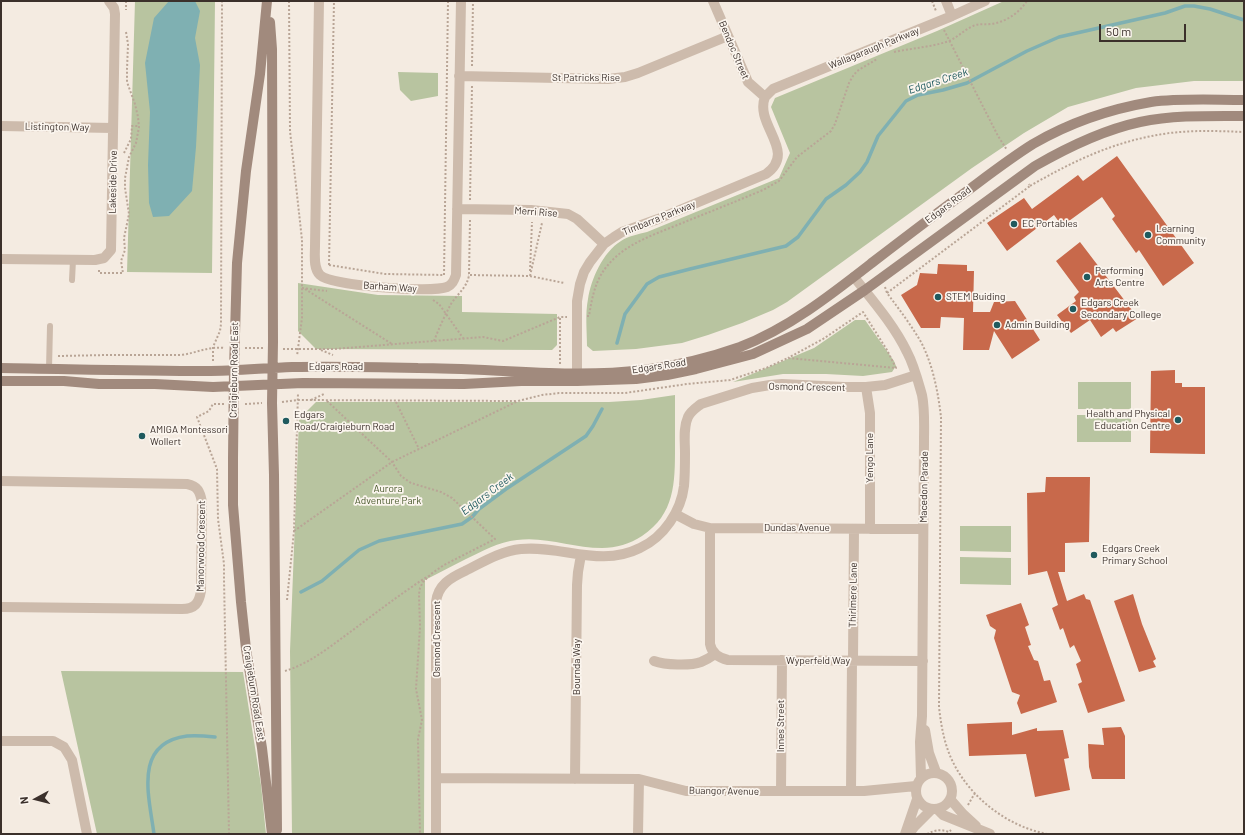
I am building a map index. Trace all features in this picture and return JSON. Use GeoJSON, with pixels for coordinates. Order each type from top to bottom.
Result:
{"type":"FeatureCollection","features":[{"type":"Feature","properties":{"kind":"main road","name":"Craigieburn Road East"},"geometry":{"type":"LineString","coordinates":[[268,1],[272,57],[272,403],[278,809],[277,834]]}},
{"type":"Feature","properties":{"kind":"main road","name":"Craigieburn Road East"},"geometry":{"type":"LineString","coordinates":[[268,1],[241,218],[237,271],[233,387],[233,505],[246,649],[262,748],[272,834]]}},
{"type":"Feature","properties":{"kind":"main road","name":"Edgars Road"},"geometry":{"type":"LineString","coordinates":[[577,377],[650,369],[699,360],[740,347],[768,335],[793,321],[854,277],[913,231],[1012,158],[1056,132],[1109,112],[1156,102],[1180,100],[1244,100]]}},
{"type":"Feature","properties":{"kind":"main road","name":"Edgars Road"},"geometry":{"type":"LineString","coordinates":[[1,368],[234,370],[273,368],[456,368],[560,377],[636,379],[667,375],[753,354],[807,329],[865,290],[1035,166],[1066,149],[1113,130],[1139,122],[1174,117],[1244,116]]}},
{"type":"Feature","properties":{"kind":"main road","name":"Edgars Road"},"geometry":{"type":"LineString","coordinates":[[1,381],[64,381],[99,384],[155,384],[233,387],[303,383],[464,384],[560,377]]}},
{"type":"Feature","properties":{"kind":"street","name":"Lakeside Drive"},"geometry":{"type":"LineString","coordinates":[[1,259],[101,259],[111,250],[115,14],[114,8],[109,1]]}},
{"type":"Feature","properties":{"kind":"street"},"geometry":{"type":"LineString","coordinates":[[315,265],[319,1]]}},
{"type":"Feature","properties":{"kind":"street"},"geometry":{"type":"LineString","coordinates":[[456,275],[461,1]]}},
{"type":"Feature","properties":{"kind":"street","name":"Bendoc Street"},"geometry":{"type":"LineString","coordinates":[[713,1],[748,82],[765,97]]}},
{"type":"Feature","properties":{"kind":"street"},"geometry":{"type":"LineString","coordinates":[[946,1],[952,16]]}},
{"type":"Feature","properties":{"kind":"street","name":"Wallagaraugh Parkway"},"geometry":{"type":"LineString","coordinates":[[765,97],[773,89],[952,16],[985,1]]}},
{"type":"Feature","properties":{"kind":"street","name":"St Patricks Rise"},"geometry":{"type":"LineString","coordinates":[[460,76],[608,79],[625,77],[728,36]]}},
{"type":"Feature","properties":{"kind":"street","name":"Timbarra Parkway"},"geometry":{"type":"LineString","coordinates":[[577,377],[577,301],[584,272],[590,262],[604,244],[622,232],[658,219],[771,171],[778,156],[776,146],[762,109],[765,97]]}},
{"type":"Feature","properties":{"kind":"street","name":"Listington Way"},"geometry":{"type":"LineString","coordinates":[[1,126],[113,128]]}},
{"type":"Feature","properties":{"kind":"street","name":"Merri Rise"},"geometry":{"type":"LineString","coordinates":[[458,209],[531,210],[568,214],[577,219],[604,244]]}},
{"type":"Feature","properties":{"kind":"street","name":"Barham Way"},"geometry":{"type":"LineString","coordinates":[[315,265],[318,273],[326,279],[379,287],[443,288],[452,284],[456,275]]}},
{"type":"Feature","properties":{"kind":"street","name":"Macedon Parade"},"geometry":{"type":"LineString","coordinates":[[854,277],[899,337],[908,353],[922,396],[922,716],[919,782]]}},
{"type":"Feature","properties":{"kind":"street","name":"Osmond Crescent"},"geometry":{"type":"LineString","coordinates":[[436,834],[436,602],[438,591],[443,585],[455,575],[509,551],[535,549],[603,557],[615,556],[630,552],[641,548],[652,541],[661,533],[675,514],[681,501],[684,487],[686,424],[694,409],[701,404],[752,388],[770,385],[782,384],[866,387],[885,385],[916,375]]}},
{"type":"Feature","properties":{"kind":"street","name":"Yengo Lane"},"geometry":{"type":"LineString","coordinates":[[866,387],[870,413],[870,529]]}},
{"type":"Feature","properties":{"kind":"street","name":"Manorwood Crescent"},"geometry":{"type":"LineString","coordinates":[[1,481],[187,484],[193,485],[199,490],[202,502],[201,591],[198,603],[192,608],[182,610],[1,606]]}},
{"type":"Feature","properties":{"kind":"street","name":"Dundas Avenue"},"geometry":{"type":"LineString","coordinates":[[675,514],[694,524],[710,528],[923,529]]}},
{"type":"Feature","properties":{"kind":"street"},"geometry":{"type":"LineString","coordinates":[[654,661],[666,664],[695,663],[703,661],[715,654],[710,648],[709,641],[710,528]]}},
{"type":"Feature","properties":{"kind":"street","name":"Thirlmere Lane"},"geometry":{"type":"LineString","coordinates":[[851,791],[854,529]]}},
{"type":"Feature","properties":{"kind":"street","name":"Bournda Way"},"geometry":{"type":"LineString","coordinates":[[575,779],[578,572],[581,555]]}},
{"type":"Feature","properties":{"kind":"street","name":"Wyperfeld Way"},"geometry":{"type":"LineString","coordinates":[[715,654],[722,659],[728,660],[922,661]]}},
{"type":"Feature","properties":{"kind":"street","name":"Innes Street"},"geometry":{"type":"LineString","coordinates":[[781,791],[782,660]]}},
{"type":"Feature","properties":{"kind":"street","name":"Macedon Parade"},"geometry":{"type":"LineString","coordinates":[[922,716],[929,753],[936,772]]}},
{"type":"Feature","properties":{"kind":"street"},"geometry":{"type":"LineString","coordinates":[[1,741],[53,742],[64,747],[72,760],[87,834]]}},
{"type":"Feature","properties":{"kind":"street"},"geometry":{"type":"LineString","coordinates":[[905,834],[917,799],[916,792],[919,782],[925,774],[936,772],[943,775],[948,779],[951,785],[952,792],[950,799],[945,805],[935,809],[914,827],[909,834]]}},
{"type":"Feature","properties":{"kind":"street","name":"Buangor Avenue"},"geometry":{"type":"LineString","coordinates":[[437,778],[639,779],[686,791],[864,791],[919,782]]}},
{"type":"Feature","properties":{"kind":"street"},"geometry":{"type":"LineString","coordinates":[[638,834],[639,779]]}},
{"type":"Feature","properties":{"kind":"street"},"geometry":{"type":"LineString","coordinates":[[917,799],[924,806],[935,809],[943,815],[979,828],[990,834]]}},
{"type":"Feature","properties":{"kind":"street"},"geometry":{"type":"LineString","coordinates":[[950,799],[963,814],[979,828]]}},
{"type":"Feature","properties":{"kind":"lane"},"geometry":{"type":"LineString","coordinates":[[72,260],[72,280]]}},
{"type":"Feature","properties":{"kind":"lane"},"geometry":{"type":"LineString","coordinates":[[49,369],[50,326]]}},
{"type":"Feature","properties":{"kind":"path"},"geometry":{"type":"LineString","coordinates":[[126,1],[126,15]]}},
{"type":"Feature","properties":{"kind":"path"},"geometry":{"type":"LineString","coordinates":[[50,357],[181,355],[190,354],[213,347],[220,331],[221,324],[222,1]]}},
{"type":"Feature","properties":{"kind":"path"},"geometry":{"type":"LineString","coordinates":[[329,265],[334,1]]}},
{"type":"Feature","properties":{"kind":"path"},"geometry":{"type":"LineString","coordinates":[[444,275],[448,1]]}},
{"type":"Feature","properties":{"kind":"path"},"geometry":{"type":"LineString","coordinates":[[434,341],[452,303],[465,288],[469,275],[473,1]]}},
{"type":"Feature","properties":{"kind":"path"},"geometry":{"type":"LineString","coordinates":[[126,29],[128,44],[128,82],[135,104],[139,126]]}},
{"type":"Feature","properties":{"kind":"path"},"geometry":{"type":"LineString","coordinates":[[952,48],[998,136]]}},
{"type":"Feature","properties":{"kind":"path"},"geometry":{"type":"LineString","coordinates":[[1030,186],[1080,158],[1125,143],[1170,133],[1205,131],[1244,132]]}},
{"type":"Feature","properties":{"kind":"path"},"geometry":{"type":"LineString","coordinates":[[530,276],[532,222]]}},
{"type":"Feature","properties":{"kind":"path"},"geometry":{"type":"LineString","coordinates":[[530,276],[542,223]]}},
{"type":"Feature","properties":{"kind":"path"},"geometry":{"type":"LineString","coordinates":[[315,265],[329,265],[385,274],[530,276],[564,283]]}},
{"type":"Feature","properties":{"kind":"path"},"geometry":{"type":"LineString","coordinates":[[880,279],[887,289],[887,293],[911,325],[921,343],[933,373],[941,417],[939,707],[944,739],[952,759],[963,778],[986,804],[1012,822],[1047,834]]}},
{"type":"Feature","properties":{"kind":"path"},"geometry":{"type":"LineString","coordinates":[[332,292],[302,288],[312,292],[393,345]]}},
{"type":"Feature","properties":{"kind":"path"},"geometry":{"type":"LineString","coordinates":[[430,300],[439,304],[463,338]]}},
{"type":"Feature","properties":{"kind":"path"},"geometry":{"type":"LineString","coordinates":[[229,834],[224,572],[218,519],[217,469],[197,417],[209,411],[213,404],[272,403],[298,400],[518,400],[559,393],[625,393],[687,384],[730,380],[766,368],[788,358],[823,338],[863,312],[887,350],[896,368],[788,358]]}},
{"type":"Feature","properties":{"kind":"path"},"geometry":{"type":"LineString","coordinates":[[559,393],[560,317]]}},
{"type":"Feature","properties":{"kind":"path"},"geometry":{"type":"LineString","coordinates":[[285,671],[298,667],[316,656],[395,598],[444,565],[495,539],[452,498],[441,492],[411,483],[401,476],[392,462],[326,400]]}},
{"type":"Feature","properties":{"kind":"path"},"geometry":{"type":"LineString","coordinates":[[294,531],[392,462],[518,400]]}},
{"type":"Feature","properties":{"kind":"path"},"geometry":{"type":"LineString","coordinates":[[395,401],[419,449]]}},
{"type":"Feature","properties":{"kind":"path"},"geometry":{"type":"LineString","coordinates":[[420,834],[418,739],[422,720],[416,689],[420,627],[419,594],[423,582],[431,574]]}},
{"type":"Feature","properties":{"kind":"green space"},"geometry":{"type":"Polygon","coordinates":[[[135,1],[215,1],[212,273],[127,272],[135,1]]]}},
{"type":"Feature","properties":{"kind":"green space"},"geometry":{"type":"Polygon","coordinates":[[[1004,1],[1244,1],[1244,81],[1194,81],[1136,88],[1068,107],[1024,133],[972,168],[787,302],[773,310],[742,323],[682,343],[636,349],[593,351],[587,346],[587,305],[592,283],[603,259],[615,246],[621,241],[634,235],[647,232],[779,178],[790,153],[771,107],[775,98],[937,31],[1004,1]]]}},
{"type":"Feature","properties":{"kind":"green space"},"geometry":{"type":"Polygon","coordinates":[[[398,72],[438,73],[438,96],[411,101],[400,90],[398,72]]]}},
{"type":"Feature","properties":{"kind":"green space"},"geometry":{"type":"Polygon","coordinates":[[[298,283],[378,295],[462,296],[462,312],[557,314],[557,345],[552,350],[316,349],[298,331],[298,283]]]}},
{"type":"Feature","properties":{"kind":"green space"},"geometry":{"type":"Polygon","coordinates":[[[855,320],[865,320],[894,361],[896,366],[892,372],[863,376],[783,374],[733,382],[814,348],[855,320]]]}},
{"type":"Feature","properties":{"kind":"green space"},"geometry":{"type":"Polygon","coordinates":[[[1078,382],[1131,382],[1131,409],[1078,409],[1078,382]]]}},
{"type":"Feature","properties":{"kind":"green space","name":"Aurora Adventure Park"},"geometry":{"type":"Polygon","coordinates":[[[675,395],[675,460],[671,497],[661,518],[642,536],[628,543],[607,548],[528,539],[510,541],[485,550],[425,580],[424,834],[292,834],[290,651],[299,419],[316,402],[609,402],[641,400],[675,395]]]}},
{"type":"Feature","properties":{"kind":"green space"},"geometry":{"type":"Polygon","coordinates":[[[1077,415],[1131,415],[1131,442],[1077,442],[1077,415]]]}},
{"type":"Feature","properties":{"kind":"green space"},"geometry":{"type":"Polygon","coordinates":[[[960,526],[1011,526],[1011,552],[960,551],[960,526]]]}},
{"type":"Feature","properties":{"kind":"green space"},"geometry":{"type":"Polygon","coordinates":[[[960,557],[1011,558],[1011,585],[960,584],[960,557]]]}},
{"type":"Feature","properties":{"kind":"green space"},"geometry":{"type":"Polygon","coordinates":[[[61,671],[243,672],[261,785],[266,834],[97,834],[61,671]]]}},
{"type":"Feature","properties":{"kind":"water"},"geometry":{"type":"Polygon","coordinates":[[[169,1],[195,1],[200,11],[195,38],[200,65],[196,147],[192,191],[169,216],[153,217],[149,203],[148,165],[150,112],[145,63],[154,18],[169,1]]]}},
{"type":"Feature","properties":{"kind":"building","name":"Learning Community"},"geometry":{"type":"Polygon","coordinates":[[[1117,156],[1194,263],[1163,286],[1139,250],[1136,253],[1112,219],[1115,216],[1102,197],[1062,226],[1054,215],[1007,251],[987,223],[1024,198],[1032,209],[1078,175],[1083,181],[1117,156]]]}},
{"type":"Feature","properties":{"kind":"building","name":"Performing Arts Centre"},"geometry":{"type":"Polygon","coordinates":[[[1080,242],[1138,318],[1116,332],[1113,328],[1101,337],[1090,320],[1071,333],[1057,315],[1076,301],[1074,297],[1079,292],[1056,261],[1080,242]]]}},
{"type":"Feature","properties":{"kind":"building"},"geometry":{"type":"Polygon","coordinates":[[[938,264],[967,265],[967,271],[974,271],[973,312],[990,312],[994,302],[1015,301],[1040,340],[1012,359],[994,331],[989,350],[963,350],[964,318],[941,317],[940,328],[921,328],[901,295],[917,285],[920,273],[937,274],[938,264]]]}},
{"type":"Feature","properties":{"kind":"building","name":"Health and Physical Education Centre"},"geometry":{"type":"Polygon","coordinates":[[[1175,370],[1175,383],[1182,383],[1182,387],[1205,387],[1205,454],[1150,453],[1151,371],[1175,370]]]}},
{"type":"Feature","properties":{"kind":"building"},"geometry":{"type":"Polygon","coordinates":[[[1046,477],[1090,477],[1089,542],[1065,543],[1065,572],[1058,572],[1067,601],[1084,594],[1086,599],[1090,600],[1125,701],[1088,713],[1078,684],[1082,682],[1076,664],[1081,661],[1074,645],[1070,648],[1063,628],[1060,630],[1052,608],[1058,605],[1047,571],[1028,575],[1027,493],[1045,492],[1046,477]]]}},
{"type":"Feature","properties":{"kind":"building"},"geometry":{"type":"Polygon","coordinates":[[[1133,594],[1142,624],[1156,659],[1153,661],[1156,667],[1139,672],[1114,601],[1133,594]]]}},
{"type":"Feature","properties":{"kind":"building"},"geometry":{"type":"Polygon","coordinates":[[[1021,603],[1029,625],[1025,627],[1031,645],[1028,646],[1034,660],[1038,661],[1044,681],[1050,680],[1057,702],[1021,714],[1017,703],[1020,695],[1012,692],[994,638],[996,630],[990,626],[986,615],[1021,603]]]}},
{"type":"Feature","properties":{"kind":"building"},"geometry":{"type":"Polygon","coordinates":[[[1012,722],[1012,735],[1037,728],[1037,731],[1063,730],[1069,758],[1064,759],[1070,790],[1035,797],[1026,754],[969,756],[967,724],[1012,722]]]}},
{"type":"Feature","properties":{"kind":"building"},"geometry":{"type":"Polygon","coordinates":[[[1121,727],[1125,736],[1125,779],[1092,779],[1089,767],[1088,744],[1104,745],[1102,728],[1121,727]]]}},
{"type":"Feature","properties":{"kind":"waterway","name":"Edgars Creek"},"geometry":{"type":"LineString","coordinates":[[617,343],[625,314],[647,284],[659,277],[786,246],[798,237],[826,199],[846,185],[860,172],[867,162],[878,136],[906,101],[918,95],[967,83],[1027,51],[1059,37],[1165,13],[1185,6],[1210,9],[1244,20]]}},
{"type":"Feature","properties":{"kind":"waterway","name":"Edgars Creek"},"geometry":{"type":"LineString","coordinates":[[301,592],[322,581],[359,550],[379,541],[462,524],[506,489],[586,436],[602,409]]}},
{"type":"Feature","properties":{"kind":"waterway","name":"Edgars Creek"},"geometry":{"type":"LineString","coordinates":[[154,834],[149,804],[148,773],[152,760],[158,749],[170,741],[187,736],[215,737]]}},
{"type":"Feature","properties":{"kind":"place","name":"EC Portables"},"geometry":{"type":"Point","coordinates":[1014,224]}},
{"type":"Feature","properties":{"kind":"place","name":"Learning Community"},"geometry":{"type":"Point","coordinates":[1148,235]}},
{"type":"Feature","properties":{"kind":"place","name":"Performing Arts Centre"},"geometry":{"type":"Point","coordinates":[1087,277]}},
{"type":"Feature","properties":{"kind":"place","name":"STEM Buiding"},"geometry":{"type":"Point","coordinates":[938,297]}},
{"type":"Feature","properties":{"kind":"place","name":"Edgars Creek Secondary College"},"geometry":{"type":"Point","coordinates":[1073,309]}},
{"type":"Feature","properties":{"kind":"place","name":"Admin Building"},"geometry":{"type":"Point","coordinates":[997,325]}},
{"type":"Feature","properties":{"kind":"place","name":"Health and Physical Education Centre"},"geometry":{"type":"Point","coordinates":[1178,420]}},
{"type":"Feature","properties":{"kind":"place","name":"Edgars Road/Craigieburn Road"},"geometry":{"type":"Point","coordinates":[286,421]}},
{"type":"Feature","properties":{"kind":"place","name":"AMIGA Montessori Wollert"},"geometry":{"type":"Point","coordinates":[142,436]}},
{"type":"Feature","properties":{"kind":"place","name":"Edgars Creek Primary School"},"geometry":{"type":"Point","coordinates":[1094,555]}}]}
